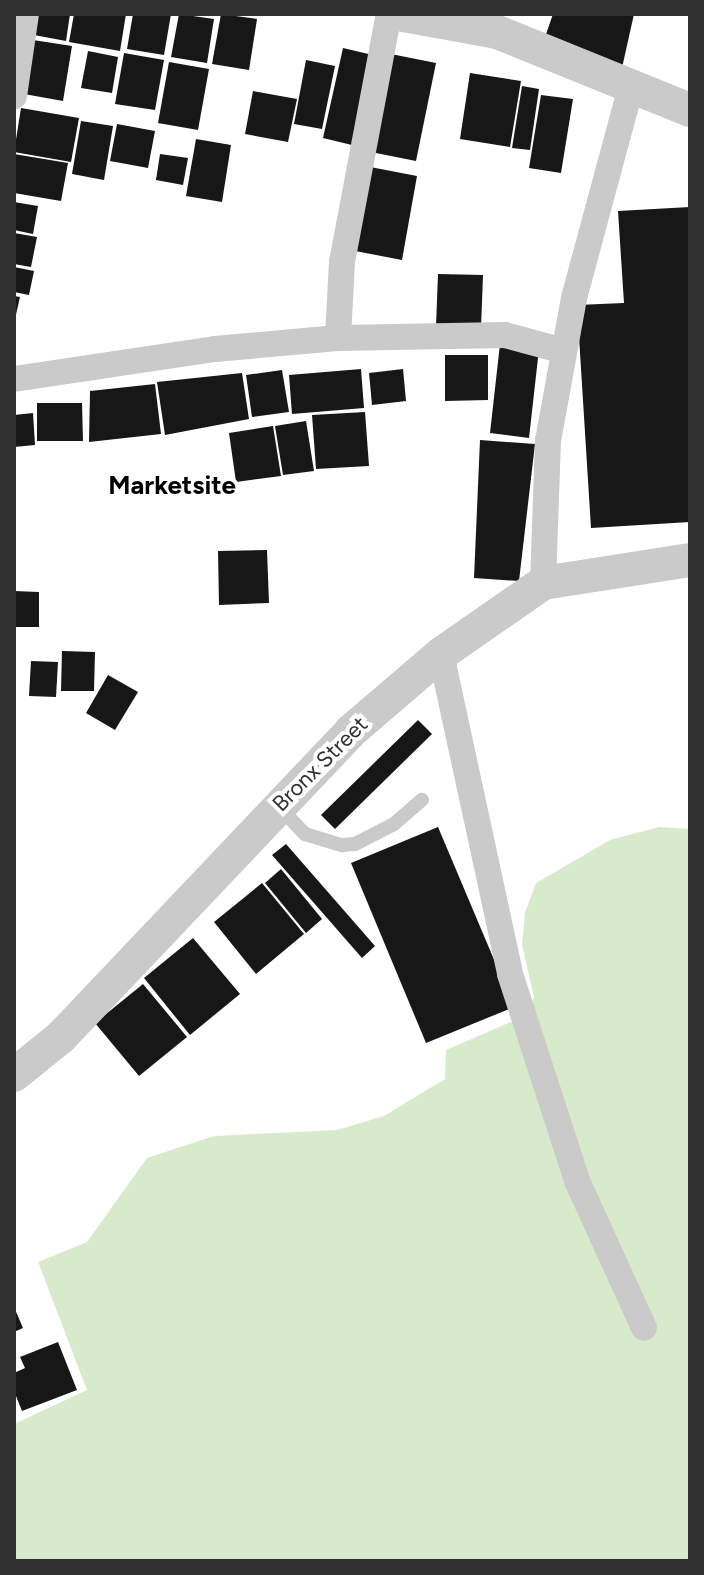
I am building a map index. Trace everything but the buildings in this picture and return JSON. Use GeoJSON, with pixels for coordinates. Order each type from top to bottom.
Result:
{"type":"FeatureCollection","features":[{"type":"Feature","properties":{"kind":"street"},"geometry":{"type":"LineString","coordinates":[[14,96],[26,14]]}},
{"type":"Feature","properties":{"kind":"street"},"geometry":{"type":"LineString","coordinates":[[338,338],[342,262],[389,14]]}},
{"type":"Feature","properties":{"kind":"street"},"geometry":{"type":"LineString","coordinates":[[398,14],[500,23],[630,90],[690,110]]}},
{"type":"Feature","properties":{"kind":"street"},"geometry":{"type":"LineString","coordinates":[[543,583],[548,441],[564,351],[630,90]]}},
{"type":"Feature","properties":{"kind":"street"},"geometry":{"type":"LineString","coordinates":[[14,379],[215,349],[338,338],[505,335],[564,351]]}},
{"type":"Feature","properties":{"kind":"street","name":"Bronx Street"},"geometry":{"type":"LineString","coordinates":[[14,1075],[61,1037],[350,732],[441,654],[543,583],[690,560]]}},
{"type":"Feature","properties":{"kind":"street"},"geometry":{"type":"LineString","coordinates":[[441,654],[510,974],[578,1183],[644,1328]]}},
{"type":"Feature","properties":{"kind":"lane"},"geometry":{"type":"LineString","coordinates":[[278,806],[305,834],[342,845],[355,844],[394,824],[422,800]]}},
{"type":"Feature","properties":{"kind":"shaded area"},"geometry":{"type":"Polygon","coordinates":[[[659,827],[690,829],[690,1561],[14,1561],[14,1424],[87,1390],[38,1262],[87,1242],[147,1158],[214,1136],[337,1130],[384,1116],[445,1079],[446,1050],[527,1015],[534,997],[522,945],[525,913],[536,883],[610,840],[659,827]]]}},
{"type":"Feature","properties":{"kind":"district","name":"Marketsite"},"geometry":{"type":"Point","coordinates":[172,486]}}]}
